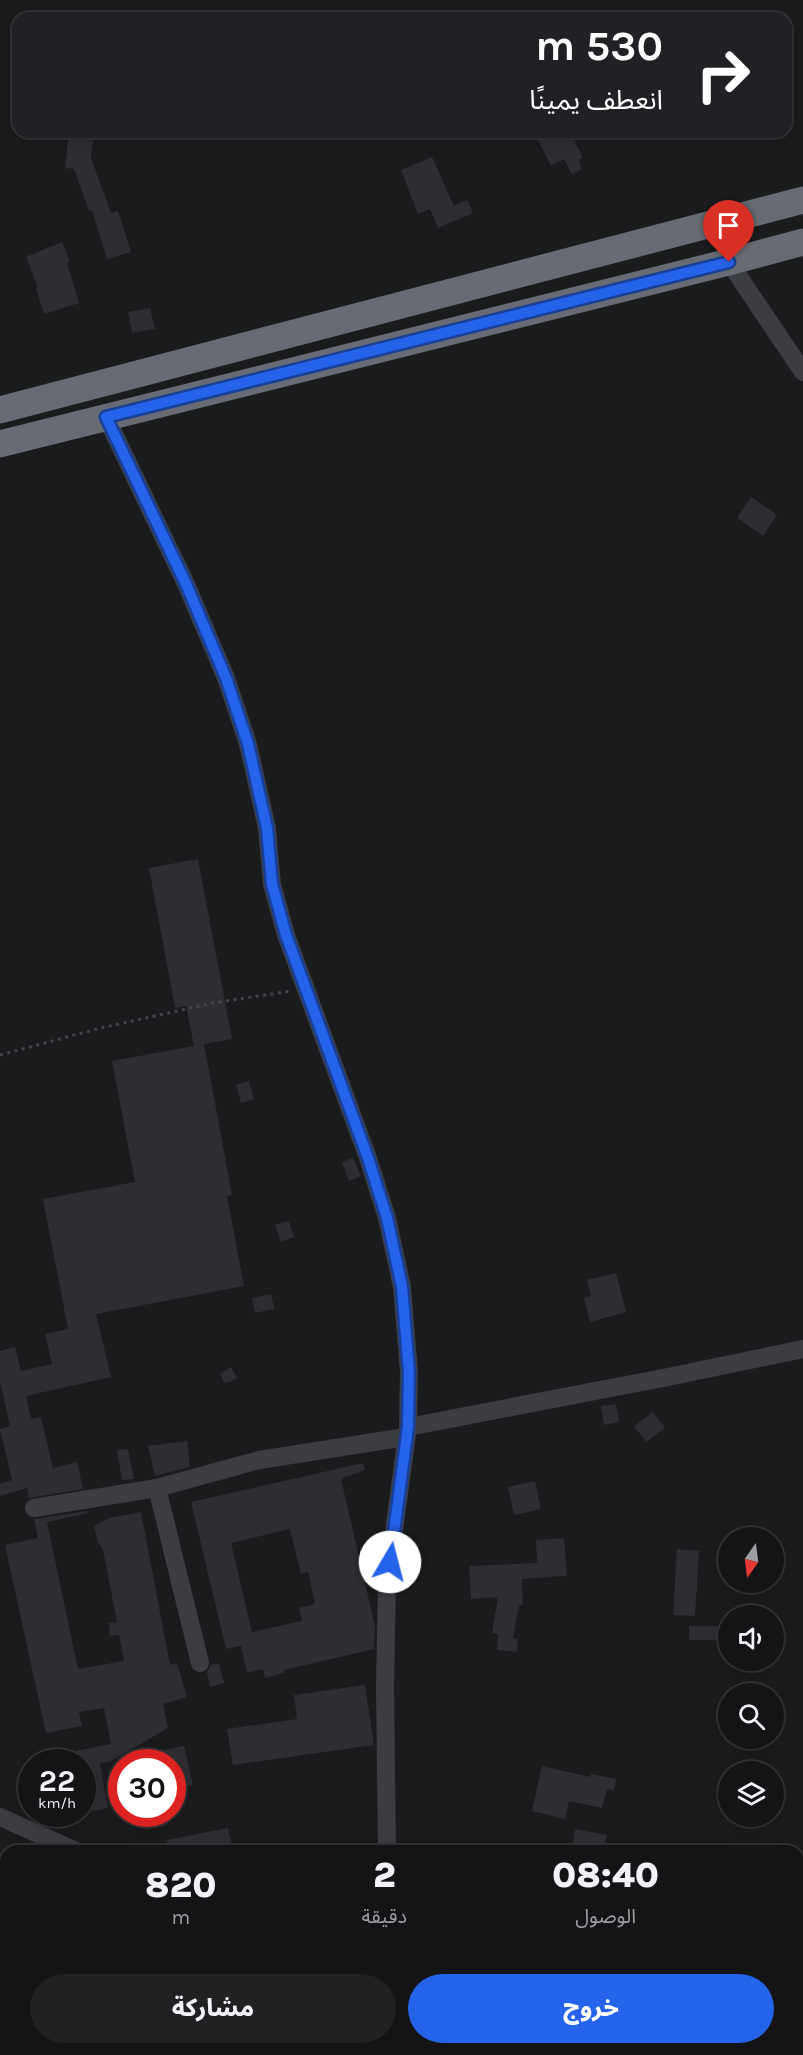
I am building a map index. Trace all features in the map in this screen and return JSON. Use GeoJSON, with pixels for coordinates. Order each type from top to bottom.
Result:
{"type":"FeatureCollection","features":[{"type":"Feature","properties":{"kind":"highway"},"geometry":{"type":"LineString","coordinates":[[0,410],[803,200]]}},
{"type":"Feature","properties":{"kind":"highway"},"geometry":{"type":"LineString","coordinates":[[0,444],[803,242]]}},
{"type":"Feature","properties":{"kind":"street"},"geometry":{"type":"LineString","coordinates":[[729,262],[803,372]]}},
{"type":"Feature","properties":{"kind":"street"},"geometry":{"type":"LineString","coordinates":[[106,417],[186,584],[226,678],[248,744],[267,828],[272,884],[286,935],[368,1158],[387,1218],[402,1287],[409,1372],[407,1432],[387,1583],[385,1686],[387,1845]]}},
{"type":"Feature","properties":{"kind":"street"},"geometry":{"type":"LineString","coordinates":[[34,1508],[158,1488],[259,1460],[407,1432],[803,1349]]}},
{"type":"Feature","properties":{"kind":"street"},"geometry":{"type":"LineString","coordinates":[[158,1488],[200,1663]]}},
{"type":"Feature","properties":{"kind":"street"},"geometry":{"type":"LineString","coordinates":[[0,1817],[63,1845]]}},
{"type":"Feature","properties":{"kind":"path"},"geometry":{"type":"LineString","coordinates":[[0,1055],[101,1028],[213,1003],[304,989]]}},
{"type":"Feature","properties":{"kind":"building"},"geometry":{"type":"Polygon","coordinates":[[[68,138],[93,138],[91,158],[111,213],[118,211],[131,252],[107,259],[92,210],[89,211],[74,169],[65,168],[68,138]]]}},
{"type":"Feature","properties":{"kind":"building"},"geometry":{"type":"Polygon","coordinates":[[[537,138],[573,138],[583,158],[578,160],[582,169],[572,174],[564,159],[551,166],[537,138]]]}},
{"type":"Feature","properties":{"kind":"building"},"geometry":{"type":"Polygon","coordinates":[[[432,157],[454,206],[467,200],[473,213],[438,228],[430,209],[418,214],[401,170],[432,157]]]}},
{"type":"Feature","properties":{"kind":"building"},"geometry":{"type":"Polygon","coordinates":[[[62,242],[70,262],[67,263],[79,303],[44,314],[36,288],[38,287],[26,257],[62,242]]]}},
{"type":"Feature","properties":{"kind":"building"},"geometry":{"type":"Polygon","coordinates":[[[150,308],[155,329],[132,333],[128,312],[150,308]]]}},
{"type":"Feature","properties":{"kind":"building"},"geometry":{"type":"Polygon","coordinates":[[[751,497],[777,515],[763,536],[737,518],[751,497]]]}},
{"type":"Feature","properties":{"kind":"building"},"geometry":{"type":"Polygon","coordinates":[[[198,859],[232,1039],[204,1044],[232,1195],[227,1196],[244,1286],[96,1314],[111,1377],[26,1396],[31,1419],[41,1417],[53,1468],[77,1462],[83,1489],[29,1498],[27,1488],[0,1496],[0,1484],[12,1480],[0,1429],[10,1426],[0,1381],[0,1351],[15,1347],[21,1371],[52,1364],[45,1334],[68,1329],[43,1199],[135,1182],[112,1061],[194,1046],[186,1006],[175,1008],[149,868],[198,859]]]}},
{"type":"Feature","properties":{"kind":"building"},"geometry":{"type":"Polygon","coordinates":[[[249,1081],[254,1099],[241,1103],[236,1085],[249,1081]]]}},
{"type":"Feature","properties":{"kind":"building"},"geometry":{"type":"Polygon","coordinates":[[[353,1158],[361,1176],[349,1181],[342,1162],[353,1158]]]}},
{"type":"Feature","properties":{"kind":"building"},"geometry":{"type":"Polygon","coordinates":[[[289,1221],[294,1237],[281,1242],[275,1225],[289,1221]]]}},
{"type":"Feature","properties":{"kind":"building"},"geometry":{"type":"Polygon","coordinates":[[[616,1273],[626,1312],[590,1322],[584,1298],[591,1296],[587,1280],[616,1273]]]}},
{"type":"Feature","properties":{"kind":"building"},"geometry":{"type":"Polygon","coordinates":[[[271,1294],[274,1309],[255,1313],[252,1298],[271,1294]]]}},
{"type":"Feature","properties":{"kind":"building"},"geometry":{"type":"Polygon","coordinates":[[[231,1367],[237,1378],[225,1384],[220,1374],[231,1367]]]}},
{"type":"Feature","properties":{"kind":"building"},"geometry":{"type":"Polygon","coordinates":[[[616,1404],[619,1422],[604,1425],[601,1406],[616,1404]]]}},
{"type":"Feature","properties":{"kind":"building"},"geometry":{"type":"Polygon","coordinates":[[[653,1412],[665,1428],[646,1442],[634,1426],[653,1412]]]}},
{"type":"Feature","properties":{"kind":"building"},"geometry":{"type":"Polygon","coordinates":[[[187,1441],[190,1467],[155,1476],[148,1446],[187,1441]]]}},
{"type":"Feature","properties":{"kind":"building"},"geometry":{"type":"Polygon","coordinates":[[[128,1449],[134,1479],[122,1480],[117,1450],[128,1449]]]}},
{"type":"Feature","properties":{"kind":"building"},"geometry":{"type":"Polygon","coordinates":[[[363,1463],[365,1470],[341,1479],[375,1626],[374,1649],[284,1670],[284,1673],[265,1678],[263,1669],[247,1673],[241,1646],[226,1649],[191,1502],[363,1463]],[[290,1529],[231,1543],[252,1632],[302,1621],[299,1608],[315,1604],[308,1572],[301,1574],[290,1529]]]}},
{"type":"Feature","properties":{"kind":"building"},"geometry":{"type":"Polygon","coordinates":[[[535,1481],[541,1509],[514,1515],[508,1487],[535,1481]]]}},
{"type":"Feature","properties":{"kind":"building"},"geometry":{"type":"Polygon","coordinates":[[[88,1511],[88,1513],[47,1522],[78,1669],[124,1661],[119,1635],[110,1636],[109,1623],[117,1622],[103,1550],[97,1540],[94,1526],[109,1518],[141,1512],[170,1665],[177,1663],[187,1697],[163,1704],[168,1728],[132,1749],[108,1749],[108,1762],[100,1763],[108,1808],[96,1810],[96,1749],[85,1749],[111,1744],[104,1708],[79,1712],[82,1726],[46,1733],[5,1545],[38,1538],[34,1519],[88,1511]]]}},
{"type":"Feature","properties":{"kind":"building"},"geometry":{"type":"Polygon","coordinates":[[[564,1538],[567,1576],[522,1579],[523,1605],[519,1605],[513,1638],[518,1639],[517,1652],[497,1650],[498,1634],[492,1633],[498,1597],[471,1599],[469,1566],[537,1563],[536,1540],[564,1538]]]}},
{"type":"Feature","properties":{"kind":"building"},"geometry":{"type":"Polygon","coordinates":[[[677,1549],[699,1551],[695,1616],[673,1615],[677,1549]]]}},
{"type":"Feature","properties":{"kind":"building"},"geometry":{"type":"Polygon","coordinates":[[[689,1626],[718,1626],[718,1640],[689,1640],[689,1626]]]}},
{"type":"Feature","properties":{"kind":"building"},"geometry":{"type":"Polygon","coordinates":[[[219,1663],[224,1683],[210,1687],[207,1672],[211,1665],[219,1663]]]}},
{"type":"Feature","properties":{"kind":"building"},"geometry":{"type":"Polygon","coordinates":[[[365,1685],[374,1745],[233,1765],[227,1729],[297,1719],[294,1695],[365,1685]]]}},
{"type":"Feature","properties":{"kind":"building"},"geometry":{"type":"Polygon","coordinates":[[[184,1746],[185,1749],[169,1749],[184,1746]]]}},
{"type":"Feature","properties":{"kind":"building"},"geometry":{"type":"Polygon","coordinates":[[[186,1755],[193,1785],[186,1786],[186,1755]]]}},
{"type":"Feature","properties":{"kind":"building"},"geometry":{"type":"Polygon","coordinates":[[[542,1766],[590,1777],[591,1774],[616,1779],[614,1790],[607,1789],[602,1808],[569,1801],[565,1819],[532,1811],[542,1766]]]}},
{"type":"Feature","properties":{"kind":"building"},"geometry":{"type":"Polygon","coordinates":[[[228,1828],[232,1845],[168,1845],[167,1840],[228,1828]]]}},
{"type":"Feature","properties":{"kind":"building"},"geometry":{"type":"Polygon","coordinates":[[[575,1829],[607,1835],[605,1845],[572,1845],[575,1829]]]}},
{"type":"Feature","properties":{"kind":"route"},"geometry":{"type":"LineString","coordinates":[[390,1562],[408,1427],[409,1372],[402,1287],[387,1218],[368,1158],[286,935],[272,884],[267,828],[248,744],[226,678],[186,584],[106,417],[729,262]]}}]}
